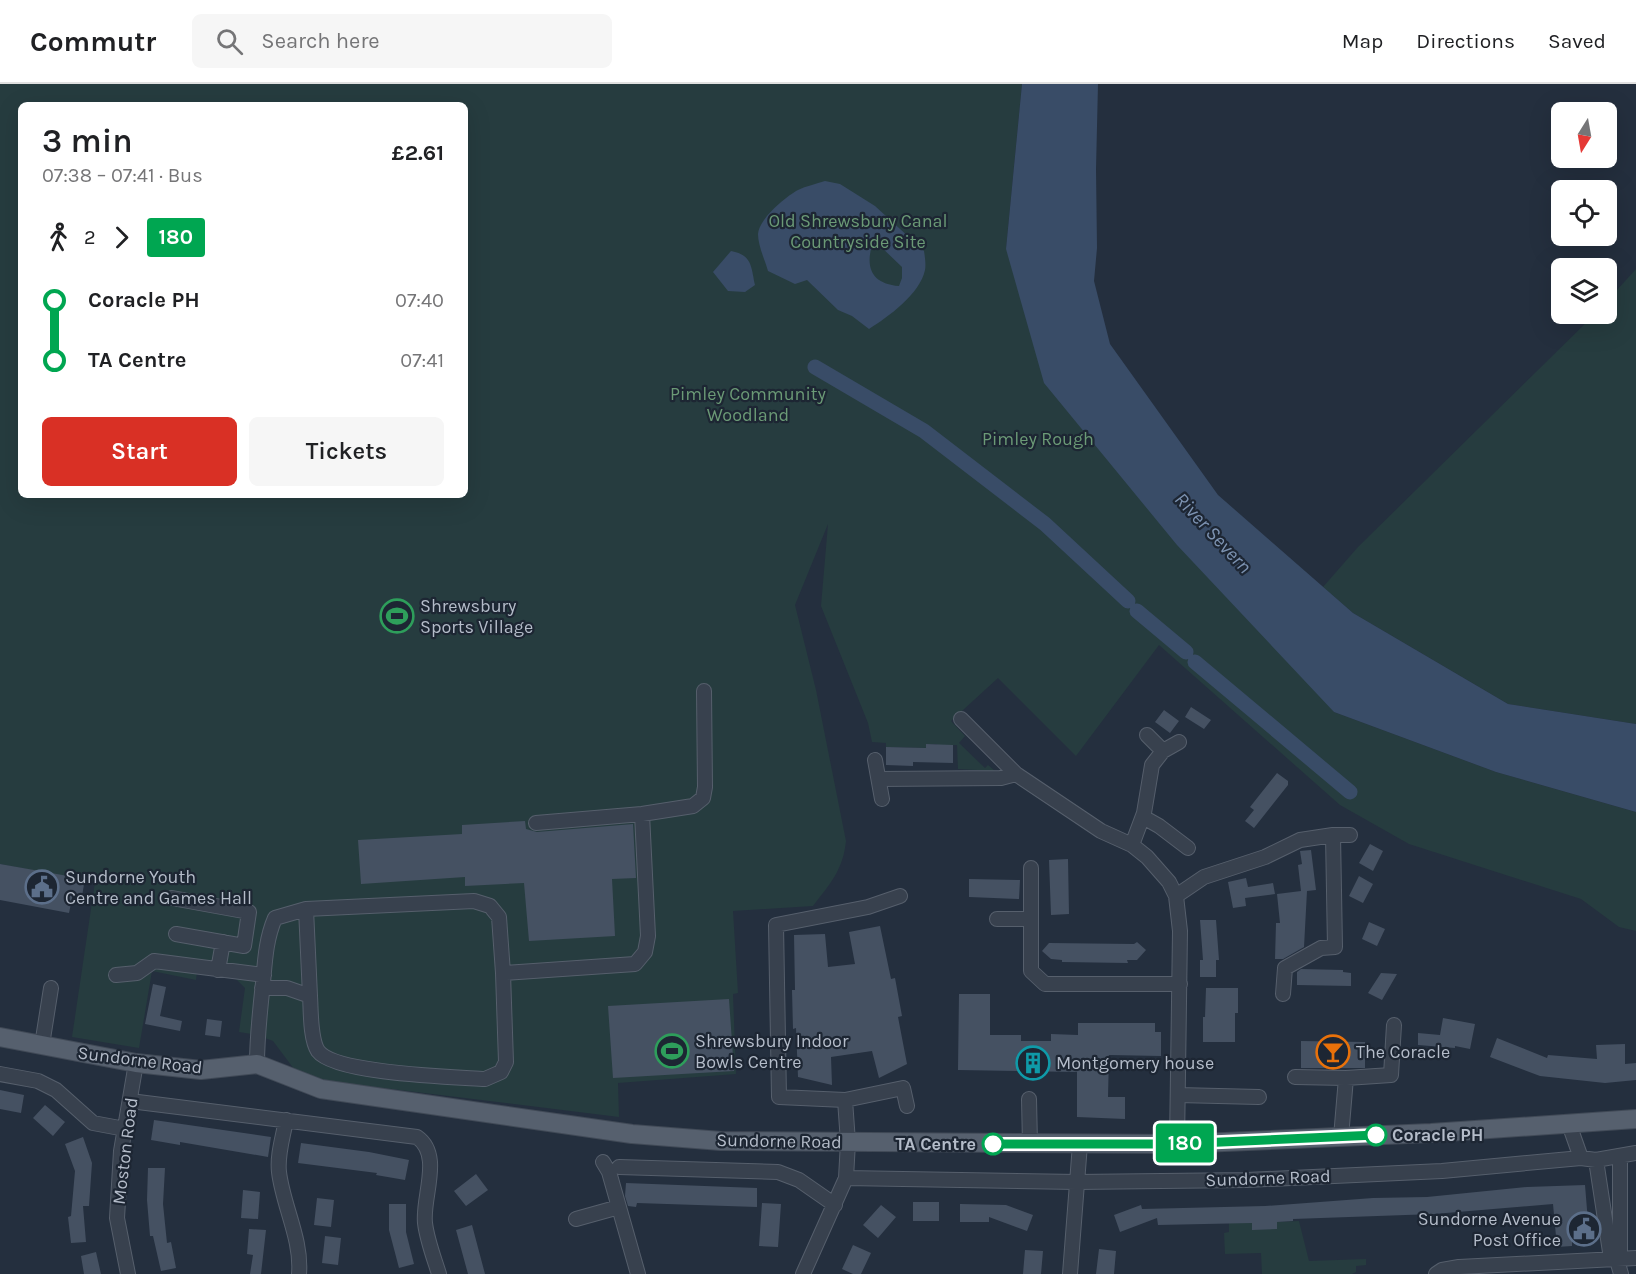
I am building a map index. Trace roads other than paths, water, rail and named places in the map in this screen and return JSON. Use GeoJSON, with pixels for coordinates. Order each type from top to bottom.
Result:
{"type":"FeatureCollection","features":[{"type":"Feature","properties":{"kind":"main road","name":"Sundorne Road"},"geometry":{"type":"LineString","coordinates":[[0,1037],[136,1063],[201,1070],[257,1064],[321,1089],[632,1134],[721,1141],[1177,1144],[1341,1137],[1636,1119]]}},
{"type":"Feature","properties":{"kind":"street"},"geometry":{"type":"LineString","coordinates":[[536,823],[642,814],[693,806],[703,798],[705,787],[704,691]]}},
{"type":"Feature","properties":{"kind":"street"},"geometry":{"type":"LineString","coordinates":[[961,719],[1016,774],[1101,831],[1132,845],[1159,869],[1169,882],[1176,896],[1180,931],[1177,1144]]}},
{"type":"Feature","properties":{"kind":"street"},"geometry":{"type":"LineString","coordinates":[[1147,735],[1163,751]]}},
{"type":"Feature","properties":{"kind":"street"},"geometry":{"type":"LineString","coordinates":[[1132,845],[1143,817],[1152,765],[1163,751],[1179,742]]}},
{"type":"Feature","properties":{"kind":"street"},"geometry":{"type":"LineString","coordinates":[[875,760],[882,799]]}},
{"type":"Feature","properties":{"kind":"street"},"geometry":{"type":"LineString","coordinates":[[879,779],[1001,778],[1016,774]]}},
{"type":"Feature","properties":{"kind":"street"},"geometry":{"type":"LineString","coordinates":[[503,974],[635,964],[645,952],[648,936],[642,814]]}},
{"type":"Feature","properties":{"kind":"street"},"geometry":{"type":"LineString","coordinates":[[1143,817],[1185,841]]}},
{"type":"Feature","properties":{"kind":"street"},"geometry":{"type":"LineString","coordinates":[[1176,896],[1204,877],[1265,857],[1300,840],[1350,834]]}},
{"type":"Feature","properties":{"kind":"street"},"geometry":{"type":"LineString","coordinates":[[1283,994],[1285,968],[1321,948],[1335,947],[1333,835]]}},
{"type":"Feature","properties":{"kind":"street"},"geometry":{"type":"LineString","coordinates":[[1030,868],[1031,971],[1045,984],[1180,984]]}},
{"type":"Feature","properties":{"kind":"street"},"geometry":{"type":"LineString","coordinates":[[900,896],[867,907],[776,925],[779,1097],[845,1100],[903,1088],[907,1106]]}},
{"type":"Feature","properties":{"kind":"street"},"geometry":{"type":"LineString","coordinates":[[172,898],[249,912],[244,946],[176,934]]}},
{"type":"Feature","properties":{"kind":"street"},"geometry":{"type":"LineString","coordinates":[[257,1064],[257,1035],[267,939],[275,918],[306,909],[474,901],[490,906],[499,917],[506,1062],[501,1072],[485,1079],[354,1068],[333,1061],[318,1051],[313,1039],[306,909]]}},
{"type":"Feature","properties":{"kind":"street"},"geometry":{"type":"LineString","coordinates":[[997,919],[1031,919]]}},
{"type":"Feature","properties":{"kind":"street"},"geometry":{"type":"LineString","coordinates":[[218,970],[223,942]]}},
{"type":"Feature","properties":{"kind":"street"},"geometry":{"type":"LineString","coordinates":[[116,975],[137,973],[154,961],[218,970],[310,996]]}},
{"type":"Feature","properties":{"kind":"street"},"geometry":{"type":"LineString","coordinates":[[42,1045],[51,988]]}},
{"type":"Feature","properties":{"kind":"street"},"geometry":{"type":"LineString","coordinates":[[1295,1077],[1346,1078],[1391,1075],[1394,1025]]}},
{"type":"Feature","properties":{"kind":"street","name":"Moston Road"},"geometry":{"type":"LineString","coordinates":[[128,1274],[117,1218],[121,1151],[136,1063]]}},
{"type":"Feature","properties":{"kind":"street"},"geometry":{"type":"LineString","coordinates":[[0,1074],[38,1081],[56,1090],[93,1123],[125,1130]]}},
{"type":"Feature","properties":{"kind":"street"},"geometry":{"type":"LineString","coordinates":[[1341,1137],[1346,1078]]}},
{"type":"Feature","properties":{"kind":"street"},"geometry":{"type":"LineString","coordinates":[[1178,1095],[1259,1097]]}},
{"type":"Feature","properties":{"kind":"street"},"geometry":{"type":"LineString","coordinates":[[1029,1099],[1030,1144]]}},
{"type":"Feature","properties":{"kind":"street"},"geometry":{"type":"LineString","coordinates":[[803,1274],[846,1178],[848,1142],[845,1100]]}},
{"type":"Feature","properties":{"kind":"street"},"geometry":{"type":"LineString","coordinates":[[130,1101],[417,1137],[425,1143],[429,1153],[430,1169],[425,1203],[425,1224],[439,1274]]}},
{"type":"Feature","properties":{"kind":"street"},"geometry":{"type":"LineString","coordinates":[[286,1120],[279,1169],[296,1239],[300,1264],[299,1274]]}},
{"type":"Feature","properties":{"kind":"street"},"geometry":{"type":"LineString","coordinates":[[1569,1124],[1581,1158]]}},
{"type":"Feature","properties":{"kind":"street"},"geometry":{"type":"LineString","coordinates":[[1070,1274],[1080,1144]]}},
{"type":"Feature","properties":{"kind":"street","name":"Sundorne Road"},"geometry":{"type":"LineString","coordinates":[[846,1178],[1077,1182],[1247,1180],[1442,1171],[1581,1158],[1596,1160],[1636,1153]]}},
{"type":"Feature","properties":{"kind":"street"},"geometry":{"type":"LineString","coordinates":[[1617,1260],[1620,1254],[1620,1157]]}},
{"type":"Feature","properties":{"kind":"street"},"geometry":{"type":"LineString","coordinates":[[1596,1160],[1610,1252],[1617,1260],[1621,1274]]}},
{"type":"Feature","properties":{"kind":"street"},"geometry":{"type":"LineString","coordinates":[[603,1162],[609,1172],[638,1274]]}},
{"type":"Feature","properties":{"kind":"street","name":"Sundorne Road"},"geometry":{"type":"LineString","coordinates":[[619,1167],[778,1172],[799,1180],[835,1205]]}},
{"type":"Feature","properties":{"kind":"street"},"geometry":{"type":"LineString","coordinates":[[576,1219],[619,1207]]}},
{"type":"Feature","properties":{"kind":"street"},"geometry":{"type":"LineString","coordinates":[[1436,1274],[1442,1270],[1468,1266],[1636,1258]]}},
{"type":"Feature","properties":{"kind":"water","name":"River Severn"},"geometry":{"type":"Polygon","coordinates":[[[1022,84],[1098,84],[1097,248],[1094,281],[1110,344],[1218,495],[1353,613],[1508,704],[1636,724],[1636,812],[1496,772],[1334,712],[1177,545],[1044,383],[1006,249],[1022,84]]]}},
{"type":"Feature","properties":{"kind":"water"},"geometry":{"type":"Polygon","coordinates":[[[825,181],[840,184],[875,206],[924,251],[925,270],[917,288],[894,311],[869,329],[852,316],[838,310],[807,280],[795,284],[768,271],[759,243],[759,228],[780,203],[804,187],[825,181]],[[878,244],[872,245],[871,268],[877,278],[890,285],[899,286],[902,267],[878,244]]]}},
{"type":"Feature","properties":{"kind":"water"},"geometry":{"type":"Polygon","coordinates":[[[731,251],[743,255],[751,267],[755,285],[745,292],[728,291],[713,272],[731,251]]]}},
{"type":"Feature","properties":{"kind":"waterway"},"geometry":{"type":"LineString","coordinates":[[815,367],[924,431],[1045,524],[1128,601]]}},
{"type":"Feature","properties":{"kind":"waterway"},"geometry":{"type":"LineString","coordinates":[[1137,611],[1186,652]]}},
{"type":"Feature","properties":{"kind":"waterway"},"geometry":{"type":"LineString","coordinates":[[1195,662],[1350,792]]}},
{"type":"Feature","properties":{"kind":"place","name":"Shrewsbury Sports Village"},"geometry":{"type":"Point","coordinates":[397,616]}},
{"type":"Feature","properties":{"kind":"place","name":"Sundorne Youth Centre and Games Hall"},"geometry":{"type":"Point","coordinates":[42,887]}},
{"type":"Feature","properties":{"kind":"place","name":"Shrewsbury Indoor Bowls Centre"},"geometry":{"type":"Point","coordinates":[672,1051]}},
{"type":"Feature","properties":{"kind":"place","name":"The Coracle"},"geometry":{"type":"Point","coordinates":[1333,1052]}},
{"type":"Feature","properties":{"kind":"place","name":"Montgomery house"},"geometry":{"type":"Point","coordinates":[1033,1063]}},
{"type":"Feature","properties":{"kind":"place","name":"Coracle PH"},"geometry":{"type":"Point","coordinates":[1376,1135]}},
{"type":"Feature","properties":{"kind":"place","name":"TA Centre"},"geometry":{"type":"Point","coordinates":[993,1144]}},
{"type":"Feature","properties":{"kind":"place","name":"Sundorne Avenue Post Office"},"geometry":{"type":"Point","coordinates":[1584,1229]}},
{"type":"Feature","properties":{"kind":"park label","name":"Old Shrewsbury Canal Countryside Site"},"geometry":{"type":"Point","coordinates":[858,231]}},
{"type":"Feature","properties":{"kind":"park label","name":"Pimley Community Woodland"},"geometry":{"type":"Point","coordinates":[748,404]}},
{"type":"Feature","properties":{"kind":"park label","name":"Pimley Rough"},"geometry":{"type":"Point","coordinates":[1038,439]}}]}
